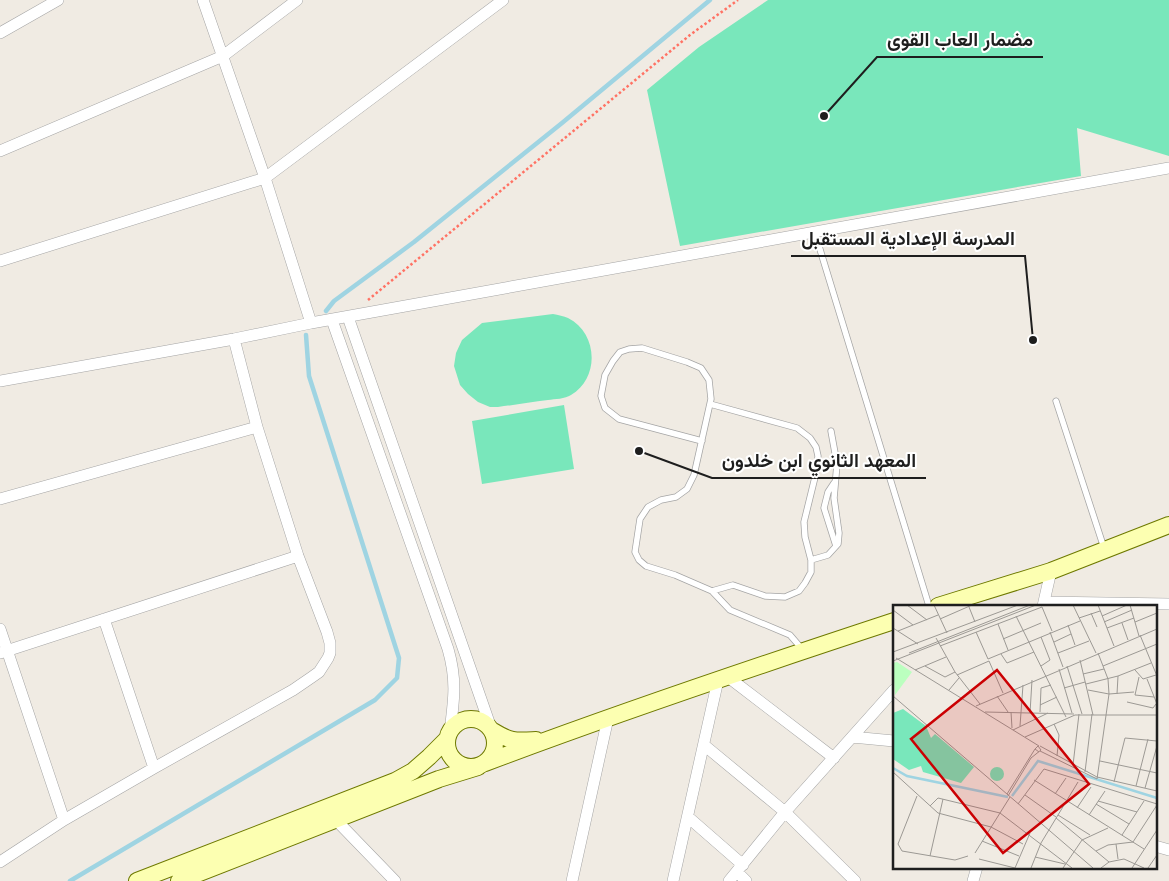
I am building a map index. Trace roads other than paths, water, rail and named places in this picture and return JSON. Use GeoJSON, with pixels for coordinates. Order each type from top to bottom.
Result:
{"type":"FeatureCollection","features":[{"type":"Feature","properties":{"kind":"street"},"geometry":{"type":"LineString","coordinates":[[0,33],[58,0]]}},
{"type":"Feature","properties":{"kind":"street"},"geometry":{"type":"LineString","coordinates":[[203,0],[265,178],[312,323]]}},
{"type":"Feature","properties":{"kind":"street"},"geometry":{"type":"LineString","coordinates":[[0,151],[223,56],[297,0]]}},
{"type":"Feature","properties":{"kind":"street"},"geometry":{"type":"LineString","coordinates":[[0,261],[265,178],[503,0]]}},
{"type":"Feature","properties":{"kind":"street"},"geometry":{"type":"LineString","coordinates":[[0,381],[1169,168]]}},
{"type":"Feature","properties":{"kind":"street"},"geometry":{"type":"LineString","coordinates":[[332,320],[453,666],[453,704],[447,747],[450,755],[462,766],[470,768],[482,765],[494,752],[495,738],[348,317]]}},
{"type":"Feature","properties":{"kind":"street"},"geometry":{"type":"LineString","coordinates":[[0,862],[64,820],[312,678],[325,664],[330,653],[327,632],[298,556],[257,427],[234,339]]}},
{"type":"Feature","properties":{"kind":"street"},"geometry":{"type":"LineString","coordinates":[[0,500],[257,427]]}},
{"type":"Feature","properties":{"kind":"street"},"geometry":{"type":"LineString","coordinates":[[943,605],[964,601],[1169,525]]}},
{"type":"Feature","properties":{"kind":"street"},"geometry":{"type":"LineString","coordinates":[[4,652],[298,556]]}},
{"type":"Feature","properties":{"kind":"street"},"geometry":{"type":"LineString","coordinates":[[1051,570],[1044,604],[1169,604]]}},
{"type":"Feature","properties":{"kind":"street"},"geometry":{"type":"LineString","coordinates":[[104,619],[154,768]]}},
{"type":"Feature","properties":{"kind":"street"},"geometry":{"type":"LineString","coordinates":[[136,881],[197,872],[548,739],[893,621]]}},
{"type":"Feature","properties":{"kind":"street"},"geometry":{"type":"LineString","coordinates":[[0,629],[4,652],[64,820]]}},
{"type":"Feature","properties":{"kind":"street"},"geometry":{"type":"LineString","coordinates":[[674,881],[704,745],[723,678]]}},
{"type":"Feature","properties":{"kind":"street"},"geometry":{"type":"LineString","coordinates":[[723,678],[834,758]]}},
{"type":"Feature","properties":{"kind":"street"},"geometry":{"type":"LineString","coordinates":[[736,873],[785,812],[893,691]]}},
{"type":"Feature","properties":{"kind":"street"},"geometry":{"type":"LineString","coordinates":[[572,881],[608,718]]}},
{"type":"Feature","properties":{"kind":"street"},"geometry":{"type":"LineString","coordinates":[[179,881],[413,771],[429,758],[455,724],[462,720],[478,719],[507,739],[515,741],[548,739]]}},
{"type":"Feature","properties":{"kind":"street"},"geometry":{"type":"LineString","coordinates":[[852,737],[893,741]]}},
{"type":"Feature","properties":{"kind":"street"},"geometry":{"type":"LineString","coordinates":[[704,745],[785,812],[854,881]]}},
{"type":"Feature","properties":{"kind":"street"},"geometry":{"type":"LineString","coordinates":[[688,817],[736,873],[746,881]]}},
{"type":"Feature","properties":{"kind":"street"},"geometry":{"type":"LineString","coordinates":[[336,820],[395,881]]}},
{"type":"Feature","properties":{"kind":"street"},"geometry":{"type":"LineString","coordinates":[[1156,846],[1169,850]]}},
{"type":"Feature","properties":{"kind":"street"},"geometry":{"type":"LineString","coordinates":[[973,881],[977,868]]}},
{"type":"Feature","properties":{"kind":"lane"},"geometry":{"type":"LineString","coordinates":[[815,233],[929,605]]}},
{"type":"Feature","properties":{"kind":"lane"},"geometry":{"type":"LineString","coordinates":[[702,441],[619,419],[605,408],[601,396],[605,375],[620,352],[642,348],[701,368],[709,380],[711,399],[702,441],[694,475],[687,489],[676,497],[660,500],[648,507],[640,519],[635,552],[639,560],[646,566],[675,575],[712,591],[730,610],[790,635],[803,651]]}},
{"type":"Feature","properties":{"kind":"lane"},"geometry":{"type":"LineString","coordinates":[[1056,401],[1105,550]]}},
{"type":"Feature","properties":{"kind":"lane"},"geometry":{"type":"LineString","coordinates":[[710,404],[797,428],[810,438],[818,456],[817,469],[804,522],[805,537],[811,560],[811,572],[799,591],[785,597],[764,596],[734,585],[712,591]]}},
{"type":"Feature","properties":{"kind":"lane"},"geometry":{"type":"LineString","coordinates":[[811,560],[828,555],[838,544],[834,498],[837,464],[831,431]]}},
{"type":"Feature","properties":{"kind":"lane"},"geometry":{"type":"LineString","coordinates":[[836,481],[828,492],[824,508],[836,546]]}},
{"type":"Feature","properties":{"kind":"waterway"},"geometry":{"type":"LineString","coordinates":[[326,311],[334,301],[414,242],[562,123],[710,0]]}},
{"type":"Feature","properties":{"kind":"waterway"},"geometry":{"type":"LineString","coordinates":[[70,881],[375,700],[397,678],[399,658],[309,376],[306,335]]}},
{"type":"Feature","properties":{"kind":"place","name":"مضمار العاب القوى"},"geometry":{"type":"Point","coordinates":[824,116]}},
{"type":"Feature","properties":{"kind":"place","name":"المدرسة الإعدادية المستقبل"},"geometry":{"type":"Point","coordinates":[1033,340]}},
{"type":"Feature","properties":{"kind":"place","name":"المعهد الثانوي ابن خلدون"},"geometry":{"type":"Point","coordinates":[639,451]}}]}
